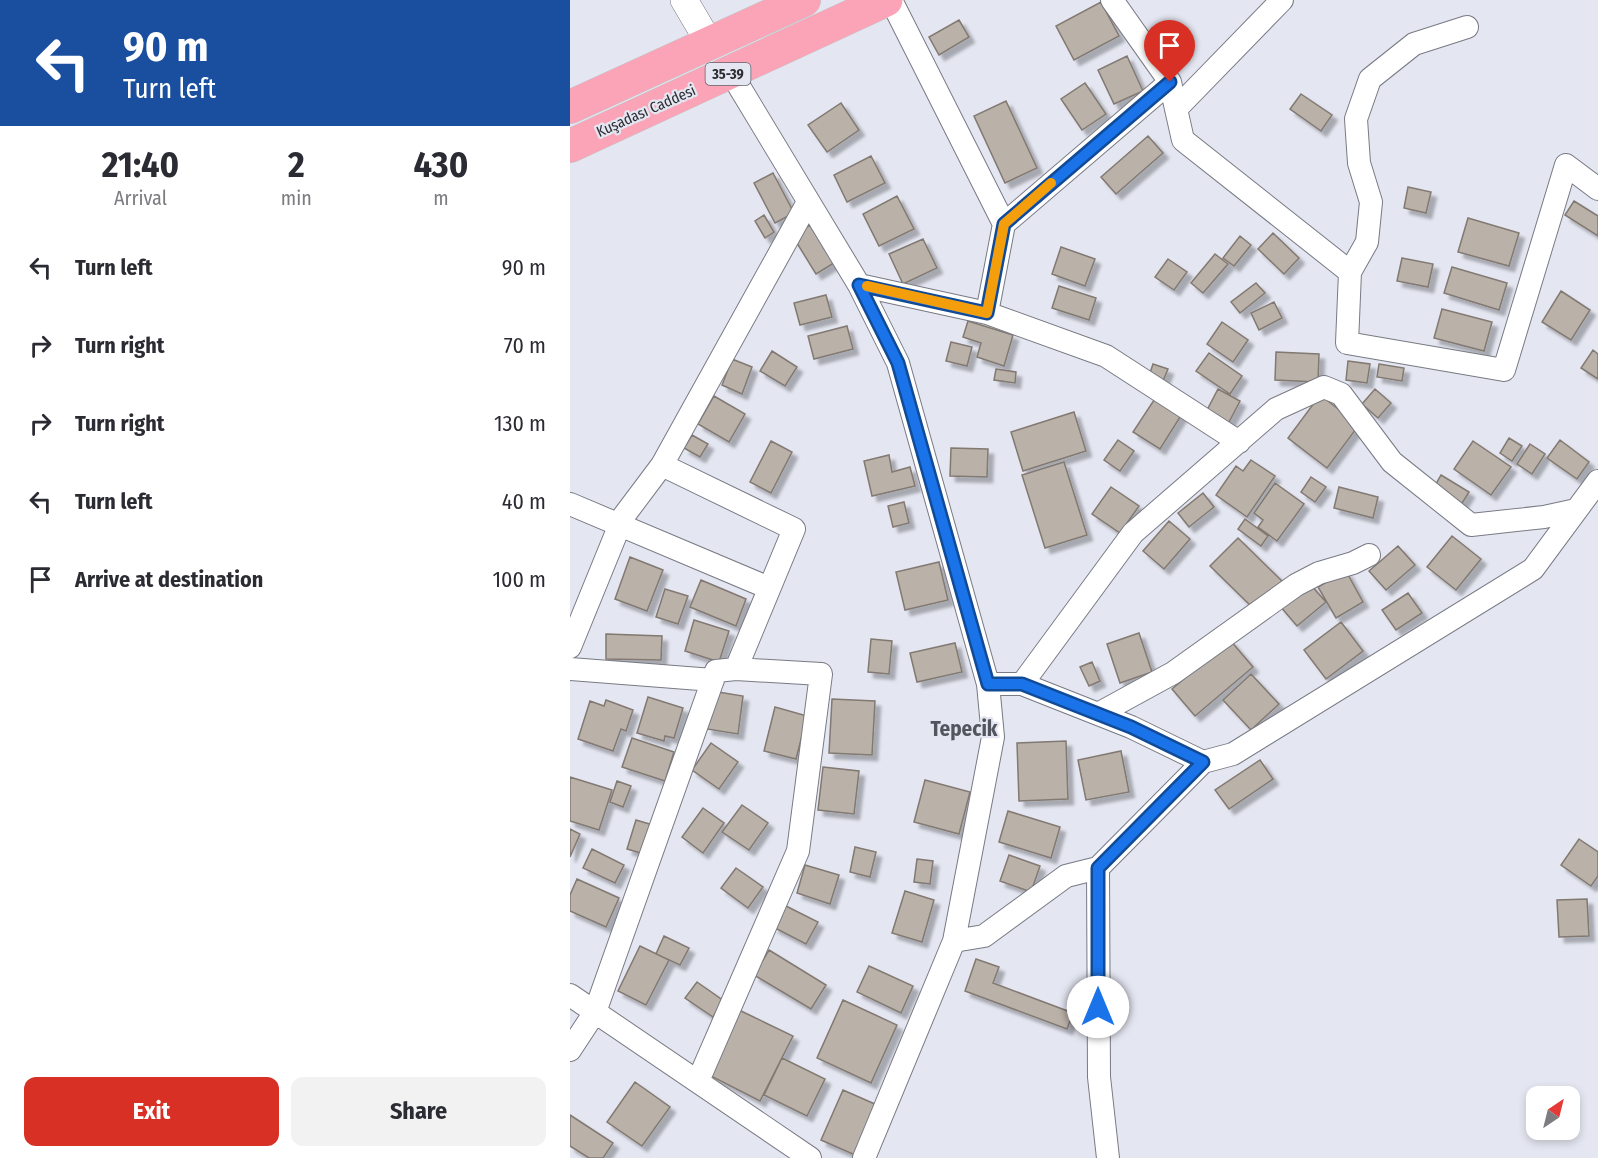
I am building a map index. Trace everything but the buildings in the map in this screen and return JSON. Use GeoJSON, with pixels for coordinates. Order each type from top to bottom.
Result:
{"type":"FeatureCollection","features":[{"type":"Feature","properties":{"kind":"main road","name":"35-39"},"geometry":{"type":"LineString","coordinates":[[570,107],[804,0]]}},
{"type":"Feature","properties":{"kind":"main road","name":"Kuşadası Caddesi"},"geometry":{"type":"LineString","coordinates":[[570,146],[886,0]]}},
{"type":"Feature","properties":{"kind":"street"},"geometry":{"type":"LineString","coordinates":[[684,0],[710,44]]}},
{"type":"Feature","properties":{"kind":"street"},"geometry":{"type":"LineString","coordinates":[[891,0],[1004,224],[987,313]]}},
{"type":"Feature","properties":{"kind":"street"},"geometry":{"type":"LineString","coordinates":[[1112,0],[1170,82],[1183,140],[1350,272]]}},
{"type":"Feature","properties":{"kind":"street"},"geometry":{"type":"LineString","coordinates":[[1176,109],[1282,0]]}},
{"type":"Feature","properties":{"kind":"street"},"geometry":{"type":"LineString","coordinates":[[1467,27],[1414,44],[1370,79],[1356,119],[1359,163],[1371,202],[1367,242],[1350,272],[1347,343],[1504,370],[1566,165],[1598,189]]}},
{"type":"Feature","properties":{"kind":"street"},"geometry":{"type":"LineString","coordinates":[[731,73],[859,285],[898,363],[988,684],[993,737],[954,941],[864,1158]]}},
{"type":"Feature","properties":{"kind":"street"},"geometry":{"type":"LineString","coordinates":[[1004,224],[1170,82]]}},
{"type":"Feature","properties":{"kind":"street"},"geometry":{"type":"LineString","coordinates":[[570,647],[623,517],[662,465],[808,202]]}},
{"type":"Feature","properties":{"kind":"street"},"geometry":{"type":"LineString","coordinates":[[859,285],[987,313],[1106,356],[1239,442]]}},
{"type":"Feature","properties":{"kind":"street"},"geometry":{"type":"LineString","coordinates":[[1022,684],[1133,533],[1276,409],[1324,387],[1341,394],[1392,462],[1471,525],[1544,517],[1576,510]]}},
{"type":"Feature","properties":{"kind":"street"},"geometry":{"type":"LineString","coordinates":[[662,465],[794,528],[736,669]]}},
{"type":"Feature","properties":{"kind":"street"},"geometry":{"type":"LineString","coordinates":[[954,941],[984,936],[1066,876],[1098,868],[1203,762],[1233,754],[1533,570],[1598,481]]}},
{"type":"Feature","properties":{"kind":"street"},"geometry":{"type":"LineString","coordinates":[[570,504],[620,523],[769,588]]}},
{"type":"Feature","properties":{"kind":"street"},"geometry":{"type":"LineString","coordinates":[[1098,714],[1173,673],[1242,626],[1296,585],[1319,573],[1353,563],[1370,555]]}},
{"type":"Feature","properties":{"kind":"street"},"geometry":{"type":"LineString","coordinates":[[570,669],[713,680]]}},
{"type":"Feature","properties":{"kind":"street"},"geometry":{"type":"LineString","coordinates":[[570,1050],[595,1012],[716,671],[736,669],[821,674],[798,851],[698,1082]]}},
{"type":"Feature","properties":{"kind":"street"},"geometry":{"type":"LineString","coordinates":[[988,684],[1022,684],[1131,727],[1203,762]]}},
{"type":"Feature","properties":{"kind":"street"},"geometry":{"type":"LineString","coordinates":[[1098,868],[1099,1077],[1108,1158]]}},
{"type":"Feature","properties":{"kind":"street"},"geometry":{"type":"LineString","coordinates":[[570,995],[810,1158]]}},
{"type":"Feature","properties":{"kind":"slow traffic"},"geometry":{"type":"LineString","coordinates":[[867,286],[987,313],[1004,224],[1051,183]]}},
{"type":"Feature","properties":{"kind":"district","name":"Tepecik"},"geometry":{"type":"Point","coordinates":[964,729]}},
{"type":"Feature","properties":{"kind":"route"},"geometry":{"type":"LineString","coordinates":[[1098,1007],[1098,868],[1203,762],[1131,727],[1022,684],[988,684],[898,363],[859,285],[987,313],[1004,224],[1170,82]]}}]}
